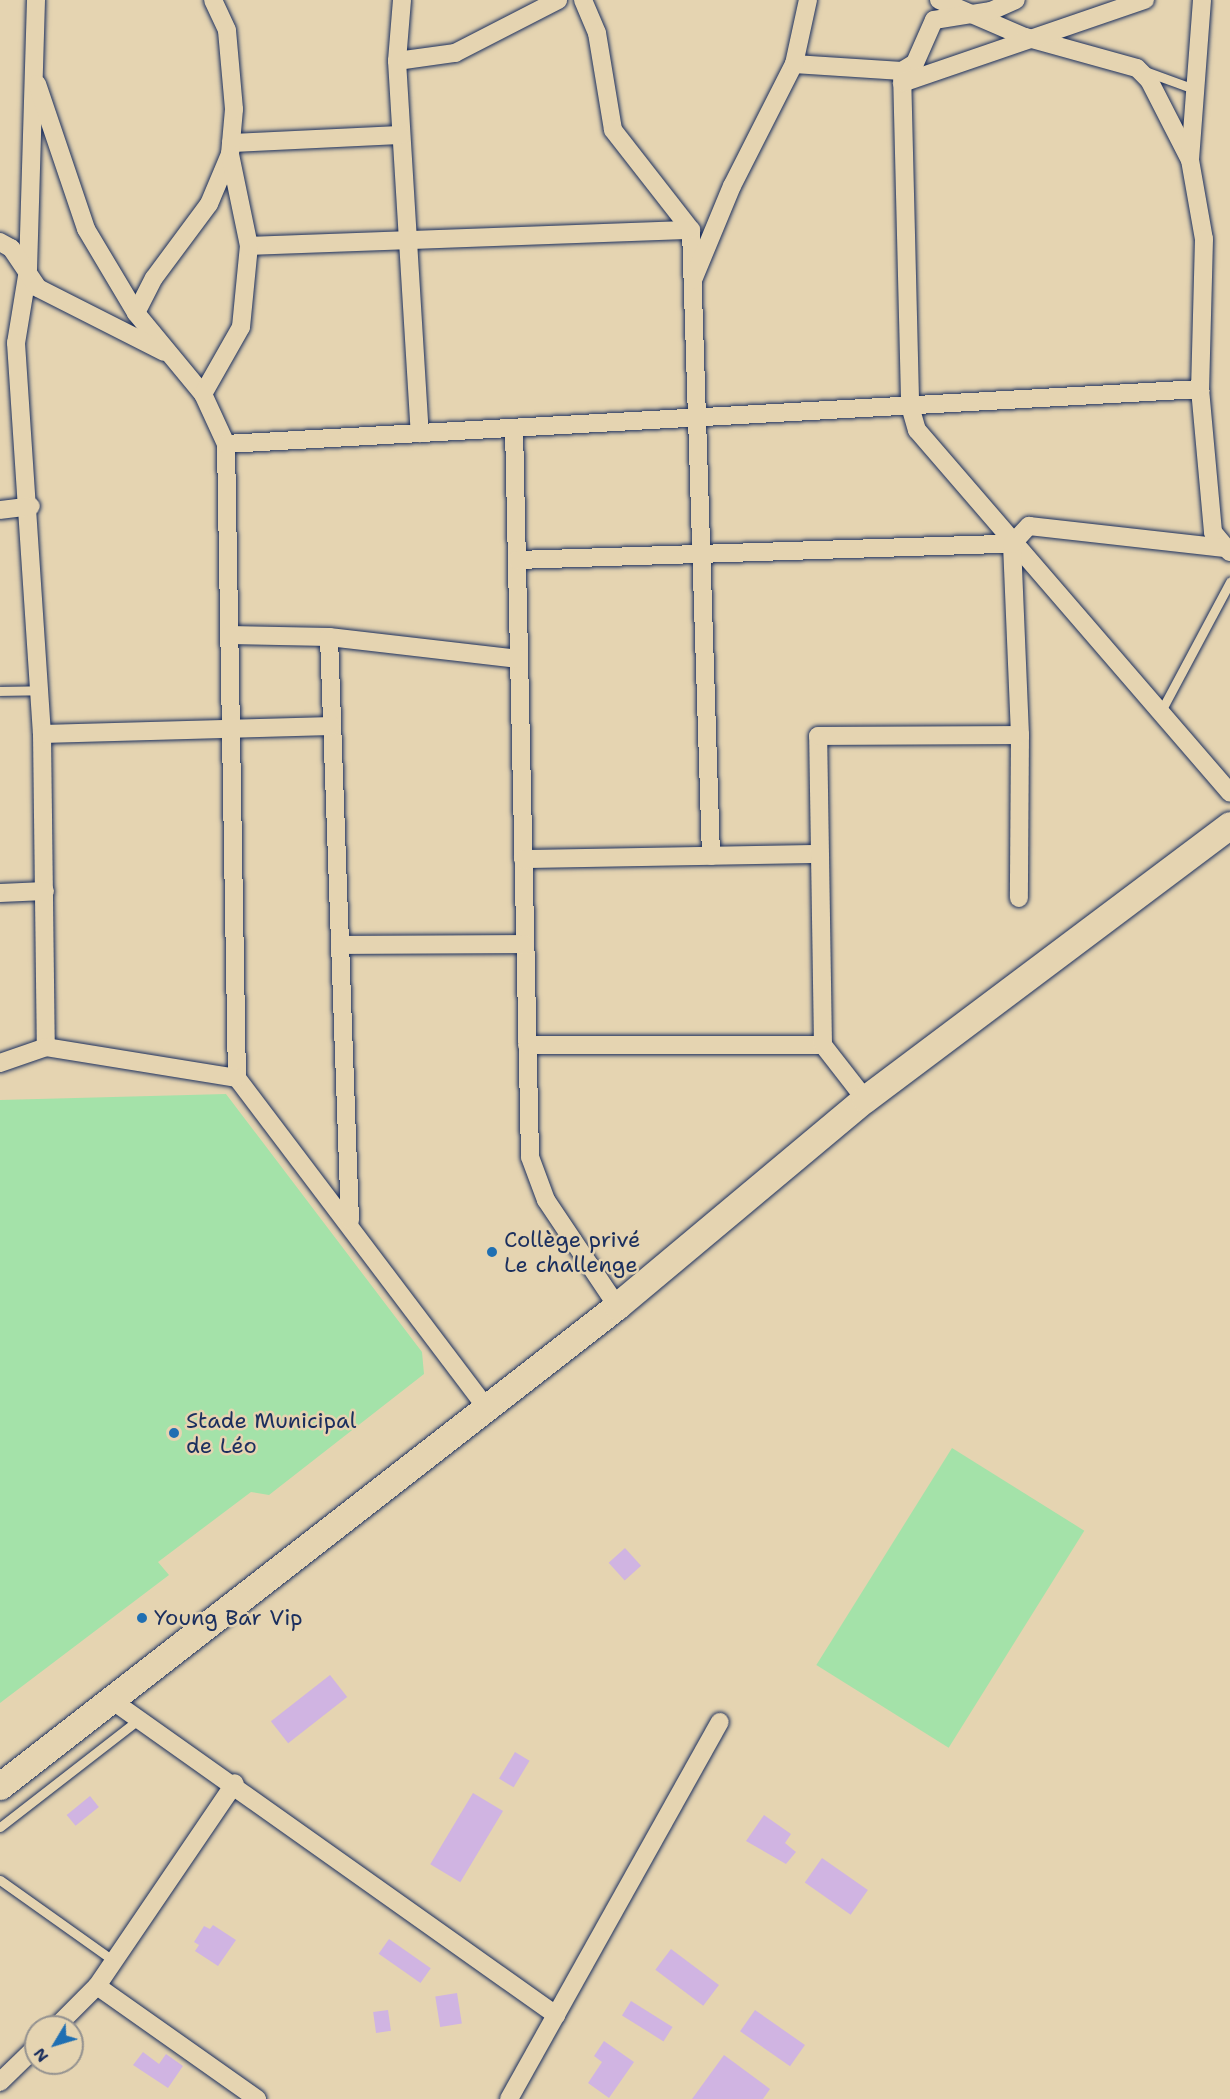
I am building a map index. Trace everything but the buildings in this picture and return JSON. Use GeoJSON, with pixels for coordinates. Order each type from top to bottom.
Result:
{"type":"FeatureCollection","features":[{"type":"Feature","properties":{"kind":"main road"},"geometry":{"type":"LineString","coordinates":[[0,1785],[617,1306],[865,1099],[1230,825]]}},
{"type":"Feature","properties":{"kind":"street"},"geometry":{"type":"LineString","coordinates":[[36,0],[37,84],[28,270],[8,343],[31,506],[42,734],[46,1047]]}},
{"type":"Feature","properties":{"kind":"street"},"geometry":{"type":"LineString","coordinates":[[136,313],[154,278],[208,204],[230,148],[234,109],[227,30],[213,0]]}},
{"type":"Feature","properties":{"kind":"street"},"geometry":{"type":"LineString","coordinates":[[402,0],[397,61],[420,433]]}},
{"type":"Feature","properties":{"kind":"street"},"geometry":{"type":"LineString","coordinates":[[397,61],[455,53],[558,0]]}},
{"type":"Feature","properties":{"kind":"street"},"geometry":{"type":"LineString","coordinates":[[583,0],[597,33],[613,130],[691,230],[711,856]]}},
{"type":"Feature","properties":{"kind":"street"},"geometry":{"type":"LineString","coordinates":[[692,282],[732,186],[794,64],[808,0]]}},
{"type":"Feature","properties":{"kind":"street"},"geometry":{"type":"LineString","coordinates":[[939,0],[1025,37],[1137,68],[1149,80],[1190,160]]}},
{"type":"Feature","properties":{"kind":"street"},"geometry":{"type":"LineString","coordinates":[[1016,0],[991,11],[968,12],[934,20],[915,63],[902,77],[910,406],[930,451],[1230,793]]}},
{"type":"Feature","properties":{"kind":"street"},"geometry":{"type":"LineString","coordinates":[[794,64],[902,77],[1145,0]]}},
{"type":"Feature","properties":{"kind":"street"},"geometry":{"type":"LineString","coordinates":[[1202,0],[1190,160],[1204,239],[1200,389],[1213,532],[1227,550]]}},
{"type":"Feature","properties":{"kind":"street"},"geometry":{"type":"LineString","coordinates":[[37,84],[86,229],[136,313],[203,394],[226,444],[237,1078],[350,1221],[486,1407]]}},
{"type":"Feature","properties":{"kind":"street"},"geometry":{"type":"LineString","coordinates":[[230,148],[401,135]]}},
{"type":"Feature","properties":{"kind":"street"},"geometry":{"type":"LineString","coordinates":[[203,394],[241,327],[249,246],[230,148]]}},
{"type":"Feature","properties":{"kind":"street"},"geometry":{"type":"LineString","coordinates":[[249,246],[408,244],[691,230]]}},
{"type":"Feature","properties":{"kind":"street"},"geometry":{"type":"LineString","coordinates":[[0,242],[28,270],[38,288],[176,359]]}},
{"type":"Feature","properties":{"kind":"street"},"geometry":{"type":"LineString","coordinates":[[226,444],[1200,389]]}},
{"type":"Feature","properties":{"kind":"street"},"geometry":{"type":"LineString","coordinates":[[514,428],[530,1157],[546,1200],[617,1306]]}},
{"type":"Feature","properties":{"kind":"street"},"geometry":{"type":"LineString","coordinates":[[0,510],[31,506]]}},
{"type":"Feature","properties":{"kind":"street"},"geometry":{"type":"LineString","coordinates":[[517,560],[1012,544],[1029,526],[1227,550]]}},
{"type":"Feature","properties":{"kind":"street"},"geometry":{"type":"LineString","coordinates":[[1012,544],[1020,735],[1018,898]]}},
{"type":"Feature","properties":{"kind":"street"},"geometry":{"type":"LineString","coordinates":[[229,635],[329,638],[519,659]]}},
{"type":"Feature","properties":{"kind":"street"},"geometry":{"type":"LineString","coordinates":[[329,638],[350,1221]]}},
{"type":"Feature","properties":{"kind":"street"},"geometry":{"type":"LineString","coordinates":[[42,734],[231,732],[332,726]]}},
{"type":"Feature","properties":{"kind":"street"},"geometry":{"type":"LineString","coordinates":[[865,1099],[823,1045],[818,854],[818,736],[1020,735]]}},
{"type":"Feature","properties":{"kind":"street"},"geometry":{"type":"LineString","coordinates":[[523,859],[818,854]]}},
{"type":"Feature","properties":{"kind":"street"},"geometry":{"type":"LineString","coordinates":[[0,893],[45,891]]}},
{"type":"Feature","properties":{"kind":"street"},"geometry":{"type":"LineString","coordinates":[[340,945],[525,944]]}},
{"type":"Feature","properties":{"kind":"street"},"geometry":{"type":"LineString","coordinates":[[527,1045],[823,1045]]}},
{"type":"Feature","properties":{"kind":"street"},"geometry":{"type":"LineString","coordinates":[[0,1063],[46,1047],[237,1078]]}},
{"type":"Feature","properties":{"kind":"street"},"geometry":{"type":"LineString","coordinates":[[110,1700],[235,1783],[556,2015]]}},
{"type":"Feature","properties":{"kind":"street"},"geometry":{"type":"LineString","coordinates":[[509,2099],[720,1722]]}},
{"type":"Feature","properties":{"kind":"street"},"geometry":{"type":"LineString","coordinates":[[68,2015],[97,1986],[235,1783]]}},
{"type":"Feature","properties":{"kind":"street"},"geometry":{"type":"LineString","coordinates":[[97,1986],[257,2099]]}},
{"type":"Feature","properties":{"kind":"street"},"geometry":{"type":"LineString","coordinates":[[0,2082],[24,2059]]}},
{"type":"Feature","properties":{"kind":"lane"},"geometry":{"type":"LineString","coordinates":[[1137,68],[1197,90]]}},
{"type":"Feature","properties":{"kind":"lane"},"geometry":{"type":"LineString","coordinates":[[1160,713],[1230,582]]}},
{"type":"Feature","properties":{"kind":"lane"},"geometry":{"type":"LineString","coordinates":[[0,691],[39,690]]}},
{"type":"Feature","properties":{"kind":"lane"},"geometry":{"type":"LineString","coordinates":[[0,1827],[139,1719]]}},
{"type":"Feature","properties":{"kind":"lane"},"geometry":{"type":"LineString","coordinates":[[0,1880],[114,1961]]}},
{"type":"Feature","properties":{"kind":"green space","name":"Stade Municipal de Léo"},"geometry":{"type":"Polygon","coordinates":[[[226,1094],[422,1352],[424,1374],[269,1495],[251,1492],[158,1562],[169,1575],[0,1703],[0,1100],[226,1094]]]}},
{"type":"Feature","properties":{"kind":"green space"},"geometry":{"type":"Polygon","coordinates":[[[952,1448],[1084,1531],[949,1748],[816,1665],[952,1448]]]}},
{"type":"Feature","properties":{"kind":"place","name":"Collège privé Le challenge"},"geometry":{"type":"Point","coordinates":[492,1252]}},
{"type":"Feature","properties":{"kind":"place","name":"Stade Municipal de Léo"},"geometry":{"type":"Point","coordinates":[174,1433]}},
{"type":"Feature","properties":{"kind":"place","name":"Young Bar Vip"},"geometry":{"type":"Point","coordinates":[142,1618]}}]}
